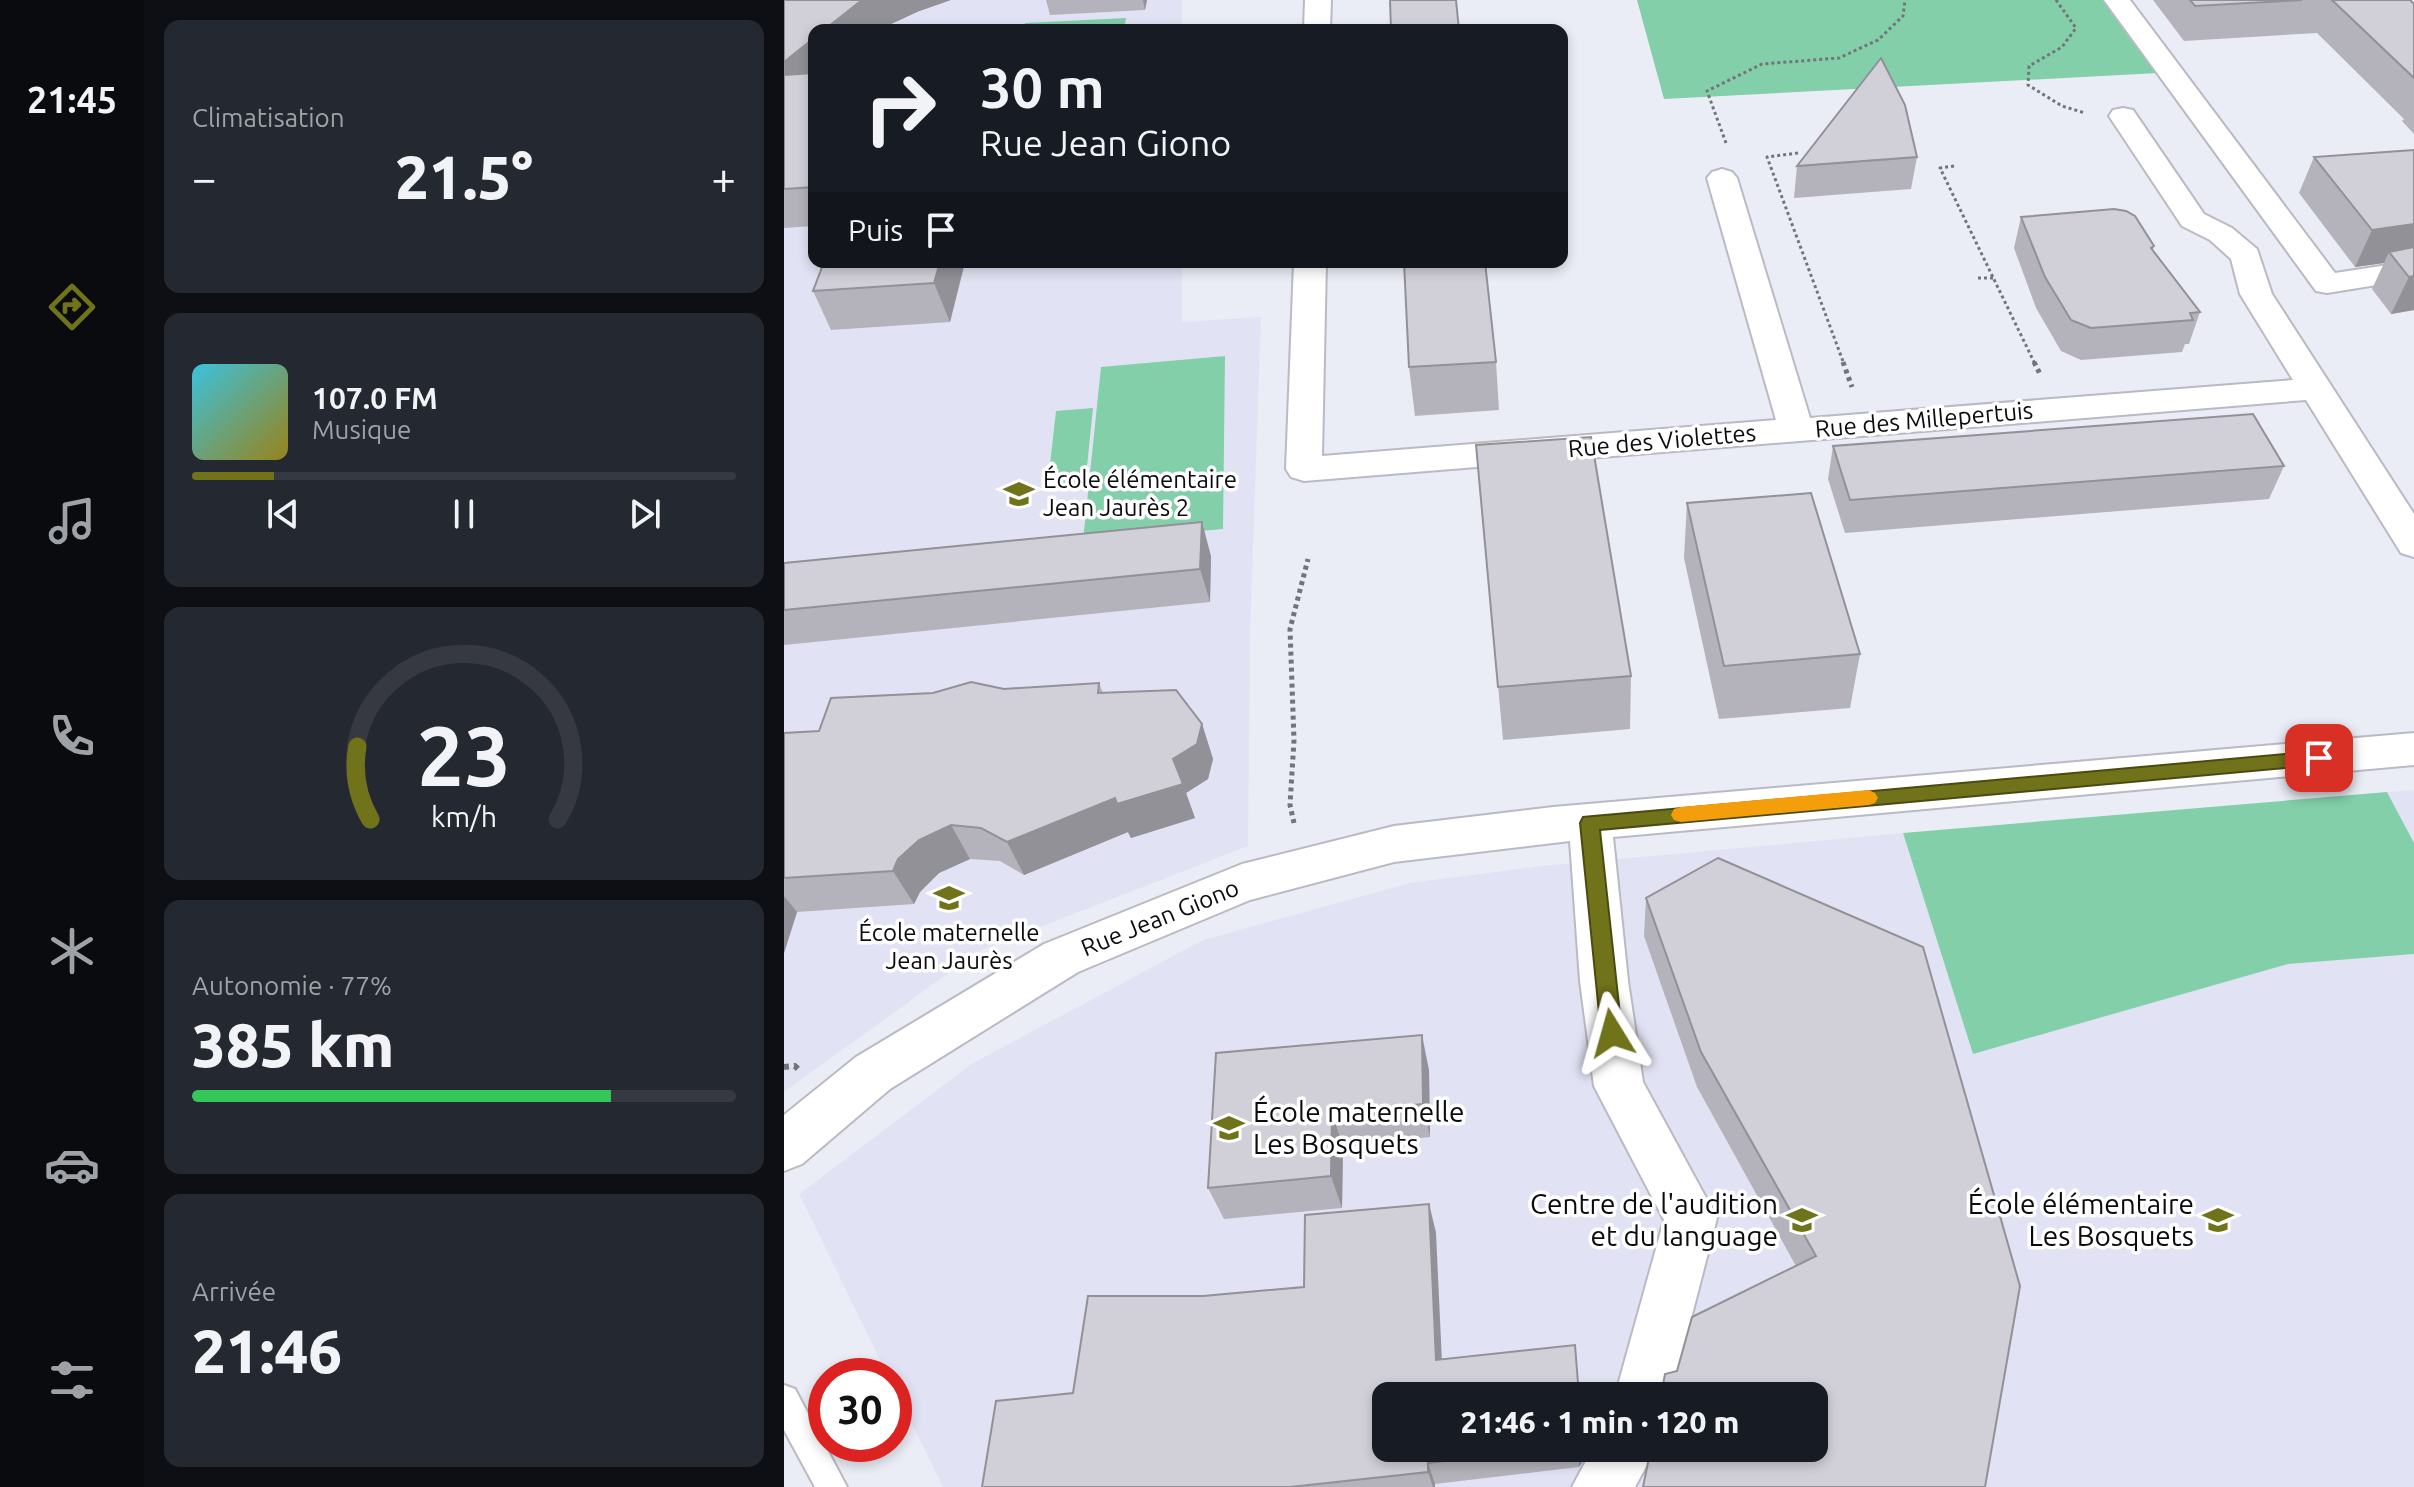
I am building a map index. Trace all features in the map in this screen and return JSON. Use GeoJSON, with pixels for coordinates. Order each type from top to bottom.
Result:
{"type":"FeatureCollection","features":[{"type":"Feature","properties":{"kind":"street"},"geometry":{"type":"LineString","coordinates":[[1317,24],[1318,0]]}},
{"type":"Feature","properties":{"kind":"street"},"geometry":{"type":"LineString","coordinates":[[2117,0],[2327,284],[2414,270]]}},
{"type":"Feature","properties":{"kind":"street"},"geometry":{"type":"LineString","coordinates":[[2123,116],[2193,220],[2221,234],[2246,256],[2256,294],[2414,544]]}},
{"type":"Feature","properties":{"kind":"street","name":"Rue des Millepertuis"},"geometry":{"type":"LineString","coordinates":[[1722,178],[1797,431],[2314,389]]}},
{"type":"Feature","properties":{"kind":"street","name":"Rue des Violettes"},"geometry":{"type":"LineString","coordinates":[[1310,268],[1304,469],[1797,431]]}},
{"type":"Feature","properties":{"kind":"street","name":"Rue Jean Giono"},"geometry":{"type":"LineString","coordinates":[[784,1147],[873,1073],[1061,958],[1242,883],[1394,844],[1590,823],[2414,749]]}},
{"type":"Feature","properties":{"kind":"street"},"geometry":{"type":"LineString","coordinates":[[1590,823],[1604,981],[1619,1086],[1691,1218],[1647,1382]]}},
{"type":"Feature","properties":{"kind":"street"},"geometry":{"type":"LineString","coordinates":[[1601,1487],[1618,1462]]}},
{"type":"Feature","properties":{"kind":"lane"},"geometry":{"type":"LineString","coordinates":[[784,1400],[832,1487]]}},
{"type":"Feature","properties":{"kind":"path"},"geometry":{"type":"LineString","coordinates":[[1722,178],[1731,158],[1707,91],[1762,64],[1839,58],[1878,40],[1903,16],[1905,0]]}},
{"type":"Feature","properties":{"kind":"path"},"geometry":{"type":"LineString","coordinates":[[2056,0],[2076,28],[2062,47],[2029,66],[2028,85],[2062,106],[2081,113],[2123,116]]}},
{"type":"Feature","properties":{"kind":"path"},"geometry":{"type":"LineString","coordinates":[[1798,153],[1767,157],[1852,388]]}},
{"type":"Feature","properties":{"kind":"path"},"geometry":{"type":"LineString","coordinates":[[1954,166],[1940,168],[2041,376],[2025,377]]}},
{"type":"Feature","properties":{"kind":"path"},"geometry":{"type":"LineString","coordinates":[[1978,278],[1996,278]]}},
{"type":"Feature","properties":{"kind":"path"},"geometry":{"type":"LineString","coordinates":[[1304,867],[1290,805],[1294,740],[1290,629],[1308,559]]}},
{"type":"Feature","properties":{"kind":"shaded area"},"geometry":{"type":"Polygon","coordinates":[[[784,0],[1182,0],[1182,24],[808,24],[808,268],[1182,268],[1182,322],[1261,317],[1250,635],[1248,846],[979,951],[784,1092],[784,0]]]}},
{"type":"Feature","properties":{"kind":"shaded area"},"geometry":{"type":"Polygon","coordinates":[[[2414,790],[2414,843],[2387,792],[2414,790]]]}},
{"type":"Feature","properties":{"kind":"shaded area"},"geometry":{"type":"Polygon","coordinates":[[[1903,833],[1973,1054],[2288,964],[2414,954],[2414,1487],[943,1487],[912,1424],[912,1358],[879,1358],[799,1194],[973,1063],[1203,940],[1410,883],[1542,866],[1903,833]]]}},
{"type":"Feature","properties":{"kind":"green space"},"geometry":{"type":"Polygon","coordinates":[[[1637,0],[2104,0],[2158,73],[1664,99],[1637,0]]]}},
{"type":"Feature","properties":{"kind":"green space"},"geometry":{"type":"Polygon","coordinates":[[[1126,18],[1125,24],[1025,23],[1126,18]]]}},
{"type":"Feature","properties":{"kind":"green space"},"geometry":{"type":"Polygon","coordinates":[[[1225,356],[1223,529],[1083,541],[1101,367],[1225,356]]]}},
{"type":"Feature","properties":{"kind":"green space"},"geometry":{"type":"Polygon","coordinates":[[[1093,408],[1085,486],[1047,491],[1056,411],[1093,408]]]}},
{"type":"Feature","properties":{"kind":"green space"},"geometry":{"type":"Polygon","coordinates":[[[2387,792],[2414,843],[2414,954],[2288,964],[1973,1054],[1903,833],[2387,792]]]}},
{"type":"Feature","properties":{"kind":"building"},"geometry":{"type":"Polygon","coordinates":[[[784,0],[862,0],[832,24],[808,24],[808,43],[784,62],[784,0]]]}},
{"type":"Feature","properties":{"kind":"building"},"geometry":{"type":"Polygon","coordinates":[[[1390,0],[1456,0],[1458,24],[1391,24],[1390,0]]]}},
{"type":"Feature","properties":{"kind":"building"},"geometry":{"type":"Polygon","coordinates":[[[2190,0],[2302,0],[2195,6],[2190,0]]]}},
{"type":"Feature","properties":{"kind":"building"},"geometry":{"type":"Polygon","coordinates":[[[2332,0],[2410,0],[2414,4],[2414,78],[2332,0]]]}},
{"type":"Feature","properties":{"kind":"building"},"geometry":{"type":"Polygon","coordinates":[[[1881,58],[1905,105],[1917,157],[1797,166],[1881,58]]]}},
{"type":"Feature","properties":{"kind":"building"},"geometry":{"type":"Polygon","coordinates":[[[808,73],[808,187],[784,189],[784,75],[808,73]]]}},
{"type":"Feature","properties":{"kind":"building"},"geometry":{"type":"Polygon","coordinates":[[[2414,150],[2414,224],[2372,230],[2314,157],[2414,150]]]}},
{"type":"Feature","properties":{"kind":"building"},"geometry":{"type":"Polygon","coordinates":[[[2114,209],[2135,216],[2154,246],[2151,248],[2200,312],[2190,313],[2193,320],[2091,328],[2071,320],[2045,277],[2021,217],[2114,209]]]}},
{"type":"Feature","properties":{"kind":"building"},"geometry":{"type":"Polygon","coordinates":[[[2414,247],[2414,276],[2409,277],[2389,252],[2414,247]]]}},
{"type":"Feature","properties":{"kind":"building"},"geometry":{"type":"Polygon","coordinates":[[[822,268],[938,268],[934,283],[813,291],[822,268]]]}},
{"type":"Feature","properties":{"kind":"building"},"geometry":{"type":"Polygon","coordinates":[[[1404,268],[1486,268],[1496,362],[1409,367],[1404,268]]]}},
{"type":"Feature","properties":{"kind":"building"},"geometry":{"type":"Polygon","coordinates":[[[2253,414],[2284,466],[1850,500],[1833,446],[2253,414]]]}},
{"type":"Feature","properties":{"kind":"building"},"geometry":{"type":"Polygon","coordinates":[[[1591,437],[1631,676],[1498,687],[1476,445],[1591,437]]]}},
{"type":"Feature","properties":{"kind":"building"},"geometry":{"type":"Polygon","coordinates":[[[1811,493],[1860,654],[1724,666],[1687,503],[1811,493]]]}},
{"type":"Feature","properties":{"kind":"building"},"geometry":{"type":"Polygon","coordinates":[[[1202,522],[1200,569],[784,610],[784,563],[1202,522]]]}},
{"type":"Feature","properties":{"kind":"building"},"geometry":{"type":"Polygon","coordinates":[[[971,682],[1004,689],[1099,683],[1098,693],[1176,690],[1202,724],[1197,744],[1173,759],[1183,784],[1117,804],[1115,798],[1007,842],[981,828],[951,825],[919,840],[898,859],[893,871],[784,878],[784,733],[819,731],[831,698],[933,693],[971,682]]]}},
{"type":"Feature","properties":{"kind":"building"},"geometry":{"type":"Polygon","coordinates":[[[1718,858],[1923,947],[2020,1286],[1985,1487],[1643,1487],[1648,1462],[1828,1462],[1828,1382],[1664,1382],[1665,1374],[1677,1371],[1692,1317],[1816,1256],[1701,1052],[1646,898],[1718,858]]]}},
{"type":"Feature","properties":{"kind":"building"},"geometry":{"type":"Polygon","coordinates":[[[1422,1035],[1423,1104],[1332,1113],[1331,1176],[1208,1188],[1216,1053],[1422,1035]]]}},
{"type":"Feature","properties":{"kind":"building"},"geometry":{"type":"Polygon","coordinates":[[[1429,1204],[1436,1360],[1575,1345],[1578,1382],[1372,1382],[1372,1462],[1437,1462],[1428,1463],[1428,1472],[1290,1487],[982,1487],[996,1401],[1073,1393],[1088,1296],[1203,1296],[1304,1287],[1305,1215],[1429,1204]]]}},
{"type":"Feature","properties":{"kind":"slow traffic"},"geometry":{"type":"LineString","coordinates":[[1681,815],[1869,798]]}},
{"type":"Feature","properties":{"kind":"place","name":"École élémentaire Jean Jaurès 2"},"geometry":{"type":"Point","coordinates":[1019,494]}},
{"type":"Feature","properties":{"kind":"place","name":"École maternelle Jean Jaurès"},"geometry":{"type":"Point","coordinates":[949,898]}},
{"type":"Feature","properties":{"kind":"place","name":"École maternelle Les Bosquets"},"geometry":{"type":"Point","coordinates":[1229,1128]}},
{"type":"Feature","properties":{"kind":"place","name":"Centre de l'audition et du language"},"geometry":{"type":"Point","coordinates":[1802,1220]}},
{"type":"Feature","properties":{"kind":"place","name":"École élémentaire Les Bosquets"},"geometry":{"type":"Point","coordinates":[2218,1220]}},
{"type":"Feature","properties":{"kind":"route"},"geometry":{"type":"LineString","coordinates":[[1612,1033],[1604,981],[1590,823],[2319,758]]}}]}
